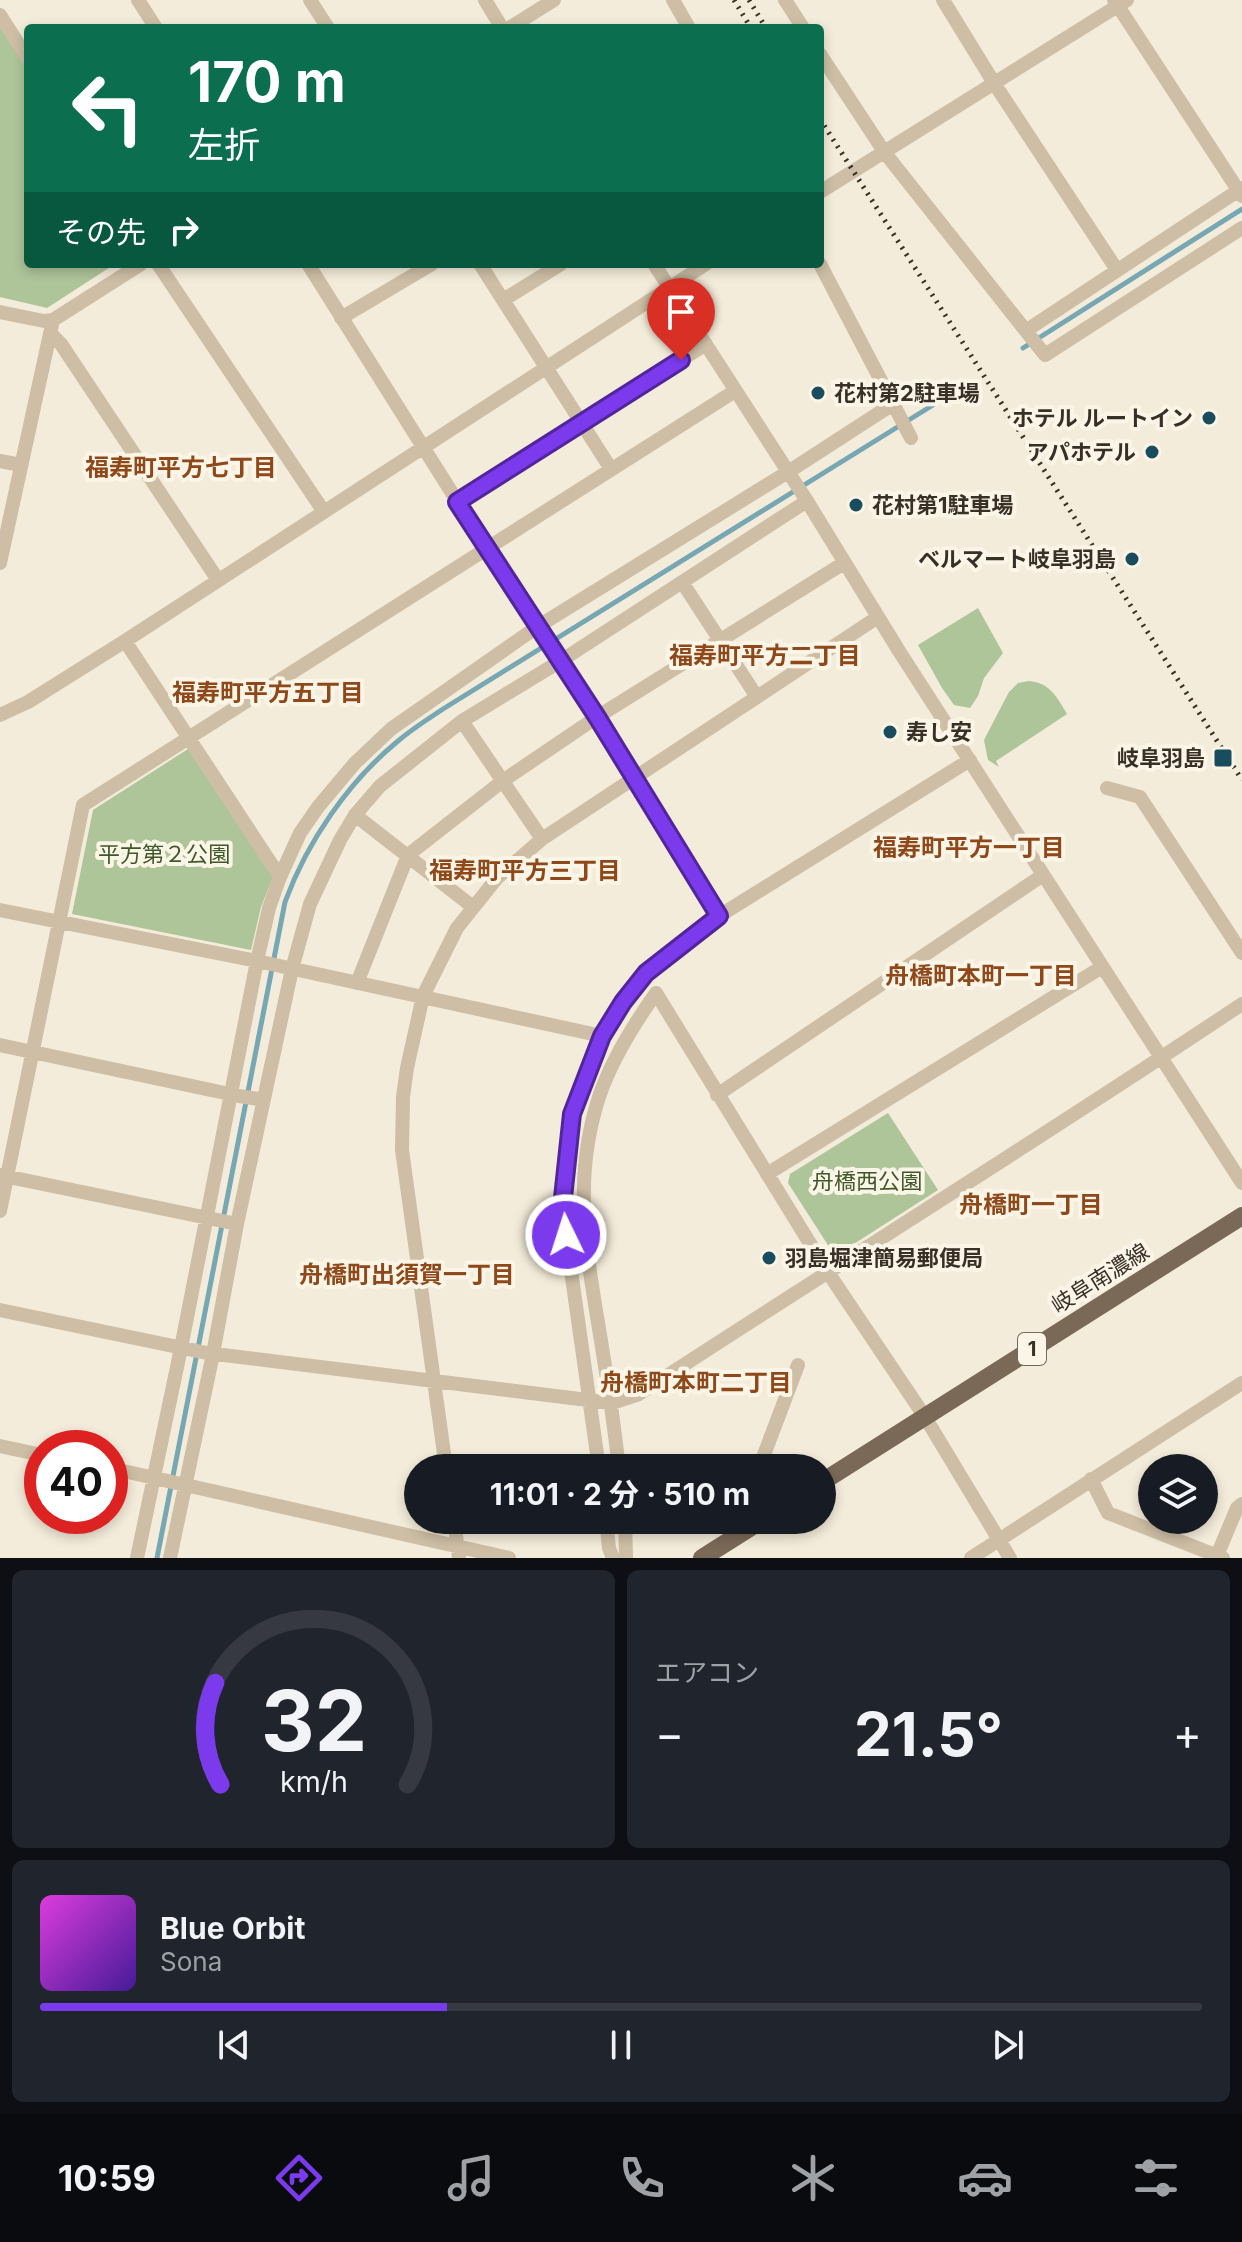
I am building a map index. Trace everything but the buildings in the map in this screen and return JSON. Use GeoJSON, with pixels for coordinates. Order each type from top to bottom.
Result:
{"type":"FeatureCollection","features":[{"type":"Feature","properties":{"kind":"main road","name":"岐阜南濃線"},"geometry":{"type":"LineString","coordinates":[[836,1473],[1242,1216]]}},
{"type":"Feature","properties":{"kind":"main road"},"geometry":{"type":"LineString","coordinates":[[702,1558],[740,1534]]}},
{"type":"Feature","properties":{"kind":"street"},"geometry":{"type":"LineString","coordinates":[[138,0],[153,24]]}},
{"type":"Feature","properties":{"kind":"street"},"geometry":{"type":"LineString","coordinates":[[310,0],[325,24]]}},
{"type":"Feature","properties":{"kind":"street"},"geometry":{"type":"LineString","coordinates":[[485,0],[500,24]]}},
{"type":"Feature","properties":{"kind":"street"},"geometry":{"type":"LineString","coordinates":[[515,24],[554,0]]}},
{"type":"Feature","properties":{"kind":"street"},"geometry":{"type":"LineString","coordinates":[[673,0],[687,24]]}},
{"type":"Feature","properties":{"kind":"street"},"geometry":{"type":"LineString","coordinates":[[785,0],[800,24]]}},
{"type":"Feature","properties":{"kind":"street"},"geometry":{"type":"LineString","coordinates":[[943,0],[1117,270]]}},
{"type":"Feature","properties":{"kind":"street"},"geometry":{"type":"LineString","coordinates":[[824,190],[1120,2],[1241,193],[1117,270],[1028,332]]}},
{"type":"Feature","properties":{"kind":"street"},"geometry":{"type":"LineString","coordinates":[[0,15],[24,53]]}},
{"type":"Feature","properties":{"kind":"street"},"geometry":{"type":"LineString","coordinates":[[824,60],[885,153],[1045,355],[1242,228]]}},
{"type":"Feature","properties":{"kind":"street"},"geometry":{"type":"LineString","coordinates":[[0,563],[52,327],[135,268]]}},
{"type":"Feature","properties":{"kind":"street"},"geometry":{"type":"LineString","coordinates":[[161,268],[324,512]]}},
{"type":"Feature","properties":{"kind":"street"},"geometry":{"type":"LineString","coordinates":[[310,268],[597,717],[719,916]]}},
{"type":"Feature","properties":{"kind":"street"},"geometry":{"type":"LineString","coordinates":[[341,318],[425,268]]}},
{"type":"Feature","properties":{"kind":"street"},"geometry":{"type":"LineString","coordinates":[[483,268],[611,469]]}},
{"type":"Feature","properties":{"kind":"street"},"geometry":{"type":"LineString","coordinates":[[503,300],[555,268]]}},
{"type":"Feature","properties":{"kind":"street"},"geometry":{"type":"LineString","coordinates":[[656,268],[1242,1183]]}},
{"type":"Feature","properties":{"kind":"street"},"geometry":{"type":"LineString","coordinates":[[0,715],[28,702],[125,641],[700,268]]}},
{"type":"Feature","properties":{"kind":"street"},"geometry":{"type":"LineString","coordinates":[[822,268],[909,435]]}},
{"type":"Feature","properties":{"kind":"street"},"geometry":{"type":"LineString","coordinates":[[0,312],[44,321],[52,327],[218,580]]}},
{"type":"Feature","properties":{"kind":"street"},"geometry":{"type":"LineString","coordinates":[[457,502],[706,344]]}},
{"type":"Feature","properties":{"kind":"street"},"geometry":{"type":"LineString","coordinates":[[0,1211],[4,1176],[33,1052],[83,805],[735,391]]}},
{"type":"Feature","properties":{"kind":"street"},"geometry":{"type":"LineString","coordinates":[[137,1558],[158,1478],[185,1349],[269,908],[300,833],[355,763],[391,729],[540,632],[896,410]]}},
{"type":"Feature","properties":{"kind":"street"},"geometry":{"type":"LineString","coordinates":[[0,461],[21,465]]}},
{"type":"Feature","properties":{"kind":"street"},"geometry":{"type":"LineString","coordinates":[[170,1558],[234,1223],[289,968],[323,872],[355,815],[380,786],[462,721],[557,658],[682,582],[806,499]]}},
{"type":"Feature","properties":{"kind":"street"},"geometry":{"type":"LineString","coordinates":[[357,983],[408,855],[504,780],[597,717],[844,563]]}},
{"type":"Feature","properties":{"kind":"street"},"geometry":{"type":"LineString","coordinates":[[682,582],[757,697]]}},
{"type":"Feature","properties":{"kind":"street"},"geometry":{"type":"LineString","coordinates":[[444,1454],[402,1150],[403,1097],[423,996],[457,928],[497,878],[542,839],[878,617]]}},
{"type":"Feature","properties":{"kind":"street"},"geometry":{"type":"LineString","coordinates":[[125,641],[280,877]]}},
{"type":"Feature","properties":{"kind":"street"},"geometry":{"type":"LineString","coordinates":[[462,721],[542,839]]}},
{"type":"Feature","properties":{"kind":"street"},"geometry":{"type":"LineString","coordinates":[[597,1454],[562,1207],[572,1114],[602,1036],[646,973],[719,916],[970,760]]}},
{"type":"Feature","properties":{"kind":"street"},"geometry":{"type":"LineString","coordinates":[[1107,788],[1140,797],[1242,953]]}},
{"type":"Feature","properties":{"kind":"street"},"geometry":{"type":"LineString","coordinates":[[355,815],[473,907]]}},
{"type":"Feature","properties":{"kind":"street"},"geometry":{"type":"LineString","coordinates":[[717,1095],[1043,875]]}},
{"type":"Feature","properties":{"kind":"street"},"geometry":{"type":"LineString","coordinates":[[0,910],[261,962],[602,1036]]}},
{"type":"Feature","properties":{"kind":"street"},"geometry":{"type":"LineString","coordinates":[[767,1174],[1102,967]]}},
{"type":"Feature","properties":{"kind":"street"},"geometry":{"type":"LineString","coordinates":[[617,1454],[592,1285],[582,1187],[592,1122],[601,1091],[630,1031],[656,993],[827,1271],[925,1417],[1010,1558]]}},
{"type":"Feature","properties":{"kind":"street"},"geometry":{"type":"LineString","coordinates":[[0,1310],[210,1353],[612,1403],[639,1394],[1242,1004]]}},
{"type":"Feature","properties":{"kind":"street"},"geometry":{"type":"LineString","coordinates":[[0,1045],[261,1099]]}},
{"type":"Feature","properties":{"kind":"street"},"geometry":{"type":"LineString","coordinates":[[4,1176],[234,1223]]}},
{"type":"Feature","properties":{"kind":"street"},"geometry":{"type":"LineString","coordinates":[[764,1454],[798,1365]]}},
{"type":"Feature","properties":{"kind":"street"},"geometry":{"type":"LineString","coordinates":[[971,1558],[1242,1383]]}},
{"type":"Feature","properties":{"kind":"street"},"geometry":{"type":"LineString","coordinates":[[0,1446],[24,1451]]}},
{"type":"Feature","properties":{"kind":"street"},"geometry":{"type":"LineString","coordinates":[[128,1472],[458,1552],[509,1558]]}},
{"type":"Feature","properties":{"kind":"street"},"geometry":{"type":"LineString","coordinates":[[1091,1479],[1108,1513],[1218,1557],[1237,1508],[1242,1504]]}},
{"type":"Feature","properties":{"kind":"street"},"geometry":{"type":"LineString","coordinates":[[608,1534],[613,1558]]}},
{"type":"Feature","properties":{"kind":"street"},"geometry":{"type":"LineString","coordinates":[[625,1534],[626,1558]]}},
{"type":"Feature","properties":{"kind":"street"},"geometry":{"type":"LineString","coordinates":[[732,1539],[734,1534]]}},
{"type":"Feature","properties":{"kind":"green space"},"geometry":{"type":"Polygon","coordinates":[[[0,27],[24,64],[24,268],[109,268],[47,308],[0,297],[0,27]]]}},
{"type":"Feature","properties":{"kind":"green space"},"geometry":{"type":"Polygon","coordinates":[[[978,608],[1003,653],[984,678],[970,708],[954,705],[918,645],[978,608]]]}},
{"type":"Feature","properties":{"kind":"green space"},"geometry":{"type":"Polygon","coordinates":[[[1029,681],[1048,688],[1067,714],[996,761],[999,767],[988,760],[984,740],[1009,692],[1018,683],[1029,681]]]}},
{"type":"Feature","properties":{"kind":"green space","name":"平方第２公園"},"geometry":{"type":"Polygon","coordinates":[[[188,749],[273,877],[261,907],[251,950],[72,914],[93,810],[188,749]]]}},
{"type":"Feature","properties":{"kind":"green space","name":"舟橋西公園"},"geometry":{"type":"Polygon","coordinates":[[[888,1113],[938,1190],[835,1256],[788,1183],[790,1174],[888,1113]]]}},
{"type":"Feature","properties":{"kind":"waterway"},"geometry":{"type":"LineString","coordinates":[[1023,348],[1242,209]]}},
{"type":"Feature","properties":{"kind":"waterway"},"geometry":{"type":"LineString","coordinates":[[157,1558],[285,902],[305,857],[331,814],[362,775],[420,724],[933,405]]}},
{"type":"Feature","properties":{"kind":"railway"},"geometry":{"type":"LineString","coordinates":[[734,0],[749,24]]}},
{"type":"Feature","properties":{"kind":"railway"},"geometry":{"type":"LineString","coordinates":[[749,0],[764,24]]}},
{"type":"Feature","properties":{"kind":"railway"},"geometry":{"type":"LineString","coordinates":[[824,125],[1242,780]]}},
{"type":"Feature","properties":{"kind":"place","name":"花村第2駐車場"},"geometry":{"type":"Point","coordinates":[818,393]}},
{"type":"Feature","properties":{"kind":"place","name":"ホテル ルートイン"},"geometry":{"type":"Point","coordinates":[1209,418]}},
{"type":"Feature","properties":{"kind":"place","name":"アパホテル"},"geometry":{"type":"Point","coordinates":[1152,452]}},
{"type":"Feature","properties":{"kind":"place","name":"花村第1駐車場"},"geometry":{"type":"Point","coordinates":[856,505]}},
{"type":"Feature","properties":{"kind":"place","name":"ベルマート岐阜羽島"},"geometry":{"type":"Point","coordinates":[1132,559]}},
{"type":"Feature","properties":{"kind":"place","name":"寿し安"},"geometry":{"type":"Point","coordinates":[890,732]}},
{"type":"Feature","properties":{"kind":"place","name":"岐阜羽島"},"geometry":{"type":"Point","coordinates":[1223,758]}},
{"type":"Feature","properties":{"kind":"place","name":"羽島堀津簡易郵便局"},"geometry":{"type":"Point","coordinates":[769,1258]}},
{"type":"Feature","properties":{"kind":"district","name":"福寿町平方七丁目"},"geometry":{"type":"Point","coordinates":[181,467]}},
{"type":"Feature","properties":{"kind":"district","name":"福寿町平方二丁目"},"geometry":{"type":"Point","coordinates":[765,655]}},
{"type":"Feature","properties":{"kind":"district","name":"福寿町平方五丁目"},"geometry":{"type":"Point","coordinates":[268,692]}},
{"type":"Feature","properties":{"kind":"district","name":"福寿町平方一丁目"},"geometry":{"type":"Point","coordinates":[969,847]}},
{"type":"Feature","properties":{"kind":"district","name":"福寿町平方三丁目"},"geometry":{"type":"Point","coordinates":[525,870]}},
{"type":"Feature","properties":{"kind":"district","name":"舟橋町本町一丁目"},"geometry":{"type":"Point","coordinates":[981,975]}},
{"type":"Feature","properties":{"kind":"district","name":"舟橋町一丁目"},"geometry":{"type":"Point","coordinates":[1031,1204]}},
{"type":"Feature","properties":{"kind":"district","name":"舟橋町出須賀一丁目"},"geometry":{"type":"Point","coordinates":[407,1274]}},
{"type":"Feature","properties":{"kind":"district","name":"舟橋町本町二丁目"},"geometry":{"type":"Point","coordinates":[696,1382]}},
{"type":"Feature","properties":{"kind":"route"},"geometry":{"type":"LineString","coordinates":[[566,1235],[562,1207],[572,1114],[602,1036],[646,973],[719,916],[597,717],[457,502],[681,360]]}}]}
